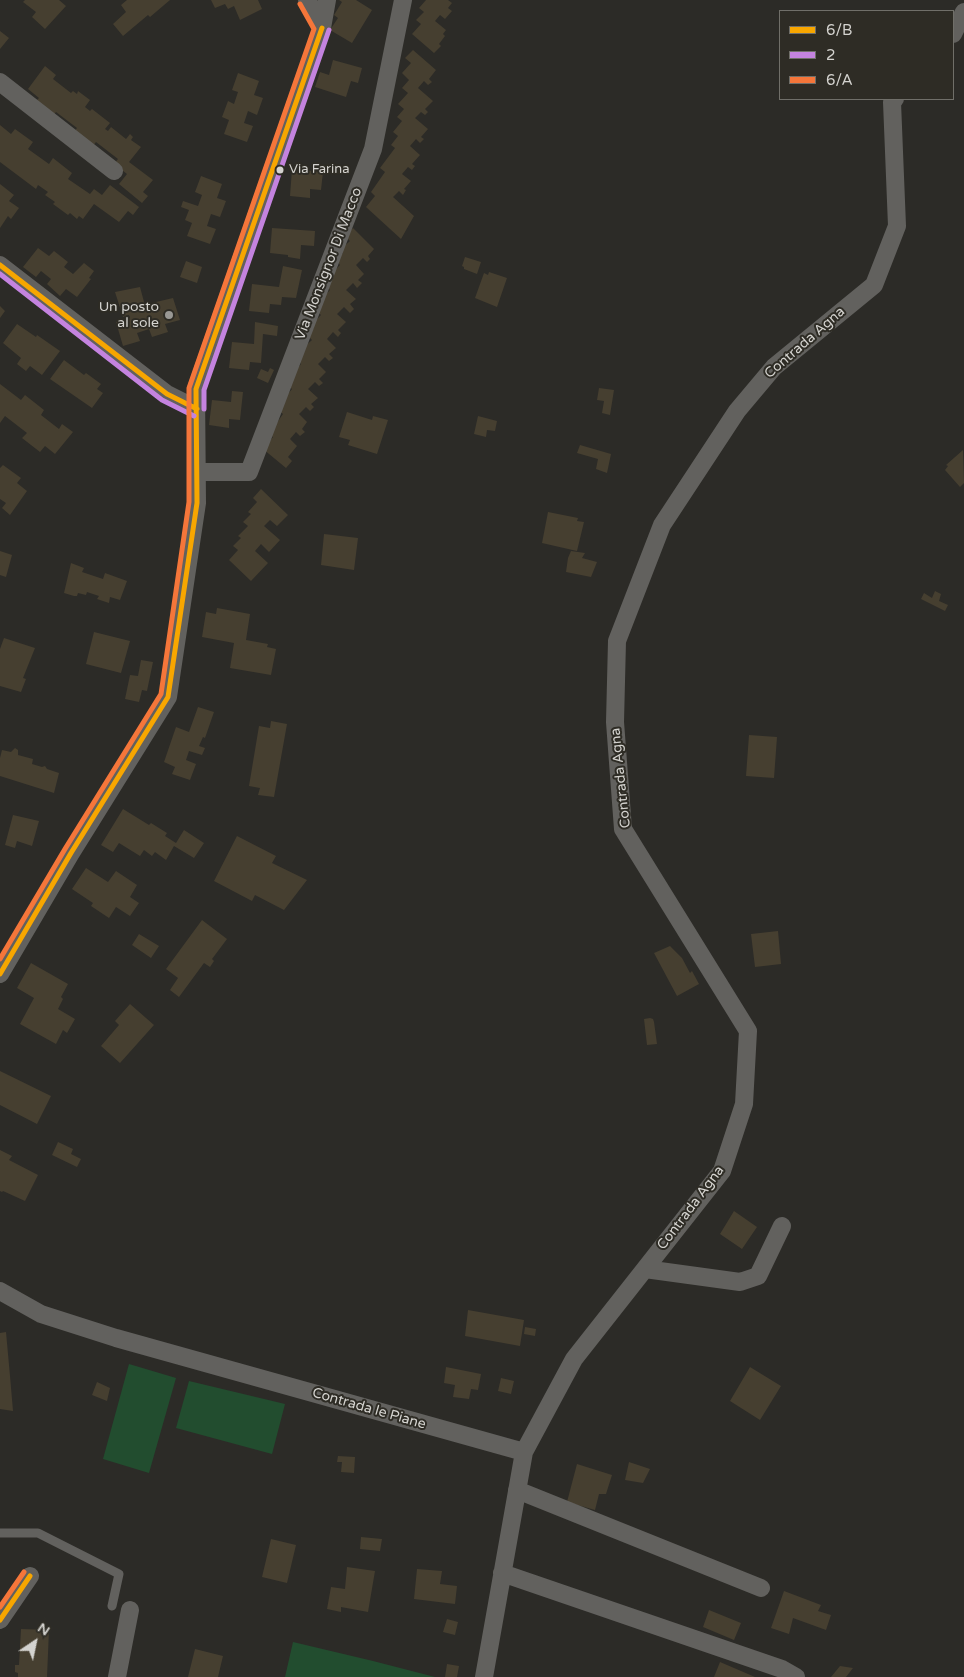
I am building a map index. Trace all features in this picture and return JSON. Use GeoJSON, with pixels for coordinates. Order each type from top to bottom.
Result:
{"type":"FeatureCollection","features":[{"type":"Feature","properties":{"kind":"street"},"geometry":{"type":"LineString","coordinates":[[306,0],[322,28]]}},
{"type":"Feature","properties":{"kind":"street"},"geometry":{"type":"LineString","coordinates":[[0,974],[71,853],[168,697],[198,503],[196,389],[322,28],[327,0]]}},
{"type":"Feature","properties":{"kind":"street","name":"Via Monsignor Di Macco"},"geometry":{"type":"LineString","coordinates":[[197,472],[249,472],[373,149],[404,0]]}},
{"type":"Feature","properties":{"kind":"street"},"geometry":{"type":"LineString","coordinates":[[954,32],[964,12]]}},
{"type":"Feature","properties":{"kind":"street"},"geometry":{"type":"LineString","coordinates":[[2,89],[114,171]]}},
{"type":"Feature","properties":{"kind":"street","name":"Contrada Agna"},"geometry":{"type":"LineString","coordinates":[[524,1452],[574,1359],[722,1171],[744,1104],[748,1031],[623,829],[615,722],[617,640],[662,525],[737,411],[774,367],[874,285],[897,226],[892,102],[894,100]]}},
{"type":"Feature","properties":{"kind":"street"},"geometry":{"type":"LineString","coordinates":[[0,266],[167,394],[197,409]]}},
{"type":"Feature","properties":{"kind":"street"},"geometry":{"type":"LineString","coordinates":[[645,1269],[740,1282],[758,1276],[782,1226]]}},
{"type":"Feature","properties":{"kind":"street","name":"Contrada le Piane"},"geometry":{"type":"LineString","coordinates":[[0,1292],[41,1314],[116,1338],[524,1452]]}},
{"type":"Feature","properties":{"kind":"street"},"geometry":{"type":"LineString","coordinates":[[484,1677],[524,1452]]}},
{"type":"Feature","properties":{"kind":"street"},"geometry":{"type":"LineString","coordinates":[[517,1490],[761,1588]]}},
{"type":"Feature","properties":{"kind":"street"},"geometry":{"type":"LineString","coordinates":[[502,1573],[782,1669],[796,1677]]}},
{"type":"Feature","properties":{"kind":"street"},"geometry":{"type":"LineString","coordinates":[[0,1620],[30,1576]]}},
{"type":"Feature","properties":{"kind":"street"},"geometry":{"type":"LineString","coordinates":[[118,1677],[130,1610]]}},
{"type":"Feature","properties":{"kind":"lane"},"geometry":{"type":"LineString","coordinates":[[0,1533],[38,1532],[119,1574],[112,1606]]}},
{"type":"Feature","properties":{"kind":"green space"},"geometry":{"type":"Polygon","coordinates":[[[129,1364],[176,1378],[149,1473],[103,1459],[129,1364]]]}},
{"type":"Feature","properties":{"kind":"green space"},"geometry":{"type":"Polygon","coordinates":[[[189,1381],[285,1404],[272,1454],[176,1428],[189,1381]]]}},
{"type":"Feature","properties":{"kind":"green space"},"geometry":{"type":"Polygon","coordinates":[[[293,1642],[373,1661],[435,1677],[285,1677],[293,1642]]]}},
{"type":"Feature","properties":{"kind":"building"},"geometry":{"type":"Polygon","coordinates":[[[25,0],[59,0],[66,6],[45,29],[32,17],[36,12],[23,2],[25,0]]]}},
{"type":"Feature","properties":{"kind":"building"},"geometry":{"type":"Polygon","coordinates":[[[127,0],[170,0],[123,36],[113,24],[126,12],[121,5],[127,0]]]}},
{"type":"Feature","properties":{"kind":"building"},"geometry":{"type":"Polygon","coordinates":[[[211,0],[258,0],[262,9],[240,20],[234,6],[228,9],[225,4],[215,8],[211,0]]]}},
{"type":"Feature","properties":{"kind":"building"},"geometry":{"type":"Polygon","coordinates":[[[339,0],[356,0],[372,10],[352,43],[330,30],[338,18],[334,15],[342,2],[339,0]]]}},
{"type":"Feature","properties":{"kind":"building"},"geometry":{"type":"Polygon","coordinates":[[[426,0],[448,0],[452,3],[448,8],[452,11],[445,19],[440,15],[435,21],[446,30],[443,34],[445,36],[439,44],[441,46],[434,53],[412,34],[421,24],[416,20],[424,12],[419,8],[426,0]]]}},
{"type":"Feature","properties":{"kind":"building"},"geometry":{"type":"Polygon","coordinates":[[[0,31],[9,38],[0,49],[0,31]]]}},
{"type":"Feature","properties":{"kind":"building"},"geometry":{"type":"Polygon","coordinates":[[[413,50],[436,70],[429,79],[432,82],[428,85],[424,81],[418,88],[433,101],[425,109],[428,112],[425,115],[421,112],[415,118],[428,129],[421,137],[424,139],[420,143],[416,139],[410,146],[420,155],[412,164],[415,166],[412,170],[408,167],[402,174],[411,181],[404,189],[406,190],[403,195],[399,191],[393,197],[414,216],[401,239],[366,207],[375,196],[371,192],[385,172],[380,168],[395,148],[391,145],[398,136],[393,132],[402,121],[397,117],[404,109],[398,104],[408,93],[402,88],[409,80],[402,73],[411,63],[405,58],[413,50]]]}},
{"type":"Feature","properties":{"kind":"building"},"geometry":{"type":"Polygon","coordinates":[[[333,60],[362,68],[358,83],[351,81],[346,97],[315,87],[320,72],[329,75],[333,60]]]}},
{"type":"Feature","properties":{"kind":"building"},"geometry":{"type":"Polygon","coordinates":[[[45,66],[56,75],[53,79],[71,93],[73,91],[77,94],[78,91],[90,100],[85,107],[90,111],[92,109],[110,123],[105,129],[108,131],[111,127],[126,139],[130,134],[133,137],[131,140],[141,147],[129,162],[153,180],[143,192],[148,196],[142,203],[119,184],[127,174],[114,164],[118,159],[96,142],[92,147],[73,133],[77,128],[56,112],[52,117],[34,103],[39,98],[28,89],[45,66]]]}},
{"type":"Feature","properties":{"kind":"building"},"geometry":{"type":"Polygon","coordinates":[[[238,73],[259,81],[254,95],[263,98],[257,115],[248,111],[244,123],[253,126],[247,142],[224,134],[229,120],[222,117],[228,101],[234,104],[238,92],[232,90],[238,73]]]}},
{"type":"Feature","properties":{"kind":"building"},"geometry":{"type":"Polygon","coordinates":[[[0,125],[11,134],[15,129],[33,142],[28,149],[49,164],[53,158],[72,173],[68,179],[90,194],[94,189],[102,195],[110,185],[139,207],[133,215],[128,211],[119,222],[94,204],[83,219],[79,216],[77,219],[70,213],[68,215],[53,204],[55,202],[45,195],[48,192],[38,185],[36,189],[0,162],[0,125]]]}},
{"type":"Feature","properties":{"kind":"building"},"geometry":{"type":"Polygon","coordinates":[[[292,169],[323,172],[321,190],[310,189],[310,198],[290,196],[292,169]]]}},
{"type":"Feature","properties":{"kind":"building"},"geometry":{"type":"Polygon","coordinates":[[[201,176],[222,184],[217,198],[226,201],[220,217],[211,214],[207,226],[216,229],[210,244],[187,236],[192,223],[185,220],[189,210],[181,207],[183,201],[198,206],[202,195],[195,192],[201,176]]]}},
{"type":"Feature","properties":{"kind":"building"},"geometry":{"type":"Polygon","coordinates":[[[0,184],[14,195],[9,201],[19,208],[11,219],[8,216],[0,228],[0,184]]]}},
{"type":"Feature","properties":{"kind":"building"},"geometry":{"type":"Polygon","coordinates":[[[272,228],[315,231],[314,246],[301,245],[300,259],[288,257],[288,255],[270,253],[272,228]]]}},
{"type":"Feature","properties":{"kind":"building"},"geometry":{"type":"Polygon","coordinates":[[[353,228],[374,249],[368,256],[370,259],[367,262],[363,258],[356,265],[364,274],[358,280],[362,283],[357,288],[353,283],[346,290],[356,299],[350,304],[354,309],[350,313],[344,307],[337,314],[346,322],[338,330],[341,333],[338,337],[333,332],[327,339],[336,348],[329,354],[333,358],[329,361],[325,357],[318,364],[326,372],[319,379],[323,383],[319,386],[315,382],[308,389],[318,398],[311,404],[314,407],[310,411],[306,407],[299,414],[307,422],[302,429],[305,432],[300,436],[296,432],[290,439],[297,446],[288,457],[292,461],[286,468],[263,449],[273,437],[269,434],[283,414],[278,410],[292,389],[287,385],[292,374],[301,364],[297,359],[305,351],[302,349],[312,340],[307,335],[314,328],[311,325],[321,315],[315,309],[330,290],[325,285],[331,274],[340,265],[336,260],[343,253],[340,250],[350,241],[345,236],[353,228]]]}},
{"type":"Feature","properties":{"kind":"building"},"geometry":{"type":"Polygon","coordinates":[[[38,248],[49,256],[54,251],[68,262],[64,267],[73,274],[84,263],[94,271],[89,278],[91,279],[77,297],[66,289],[60,296],[47,284],[51,279],[41,271],[36,277],[23,267],[38,248]]]}},
{"type":"Feature","properties":{"kind":"building"},"geometry":{"type":"Polygon","coordinates":[[[465,257],[481,262],[477,274],[464,269],[462,266],[465,257]]]}},
{"type":"Feature","properties":{"kind":"building"},"geometry":{"type":"Polygon","coordinates":[[[186,261],[202,267],[197,283],[180,277],[186,261]]]}},
{"type":"Feature","properties":{"kind":"building"},"geometry":{"type":"Polygon","coordinates":[[[283,266],[302,270],[296,298],[282,297],[281,305],[270,304],[269,313],[249,311],[252,284],[279,287],[283,266]]]}},
{"type":"Feature","properties":{"kind":"building"},"geometry":{"type":"Polygon","coordinates":[[[489,272],[507,278],[497,307],[475,298],[484,273],[488,275],[489,272]]]}},
{"type":"Feature","properties":{"kind":"building"},"geometry":{"type":"Polygon","coordinates":[[[140,287],[147,313],[158,310],[156,302],[173,298],[180,320],[165,324],[168,332],[152,337],[149,329],[137,333],[140,341],[123,346],[116,322],[130,318],[129,315],[123,317],[115,292],[140,287]]]}},
{"type":"Feature","properties":{"kind":"building"},"geometry":{"type":"Polygon","coordinates":[[[0,306],[5,311],[0,318],[0,306]]]}},
{"type":"Feature","properties":{"kind":"building"},"geometry":{"type":"Polygon","coordinates":[[[255,322],[278,326],[277,336],[263,334],[261,363],[250,362],[249,370],[229,368],[232,342],[254,344],[255,322]]]}},
{"type":"Feature","properties":{"kind":"building"},"geometry":{"type":"Polygon","coordinates":[[[17,324],[60,351],[42,375],[30,366],[26,371],[17,364],[21,358],[3,343],[17,324]]]}},
{"type":"Feature","properties":{"kind":"building"},"geometry":{"type":"Polygon","coordinates":[[[64,360],[84,375],[86,373],[101,384],[97,389],[103,393],[92,408],[50,379],[64,360]]]}},
{"type":"Feature","properties":{"kind":"building"},"geometry":{"type":"Polygon","coordinates":[[[270,368],[274,370],[268,383],[257,378],[261,369],[268,372],[270,368]]]}},
{"type":"Feature","properties":{"kind":"building"},"geometry":{"type":"Polygon","coordinates":[[[0,384],[21,400],[25,395],[44,410],[41,415],[59,429],[62,424],[73,432],[55,454],[45,446],[40,452],[22,438],[27,433],[5,416],[0,423],[0,384]]]}},
{"type":"Feature","properties":{"kind":"building"},"geometry":{"type":"Polygon","coordinates":[[[599,388],[614,390],[610,415],[602,413],[604,401],[597,400],[599,388]]]}},
{"type":"Feature","properties":{"kind":"building"},"geometry":{"type":"Polygon","coordinates":[[[232,391],[243,392],[240,420],[229,419],[229,428],[209,425],[212,400],[231,402],[232,391]]]}},
{"type":"Feature","properties":{"kind":"building"},"geometry":{"type":"Polygon","coordinates":[[[347,412],[372,420],[373,416],[388,420],[377,454],[348,445],[350,440],[339,437],[347,412]]]}},
{"type":"Feature","properties":{"kind":"building"},"geometry":{"type":"Polygon","coordinates":[[[478,416],[497,421],[495,431],[487,430],[486,437],[474,434],[478,416]]]}},
{"type":"Feature","properties":{"kind":"building"},"geometry":{"type":"Polygon","coordinates":[[[580,445],[611,454],[607,473],[596,469],[598,459],[577,453],[580,445]]]}},
{"type":"Feature","properties":{"kind":"building"},"geometry":{"type":"Polygon","coordinates":[[[963,450],[964,483],[960,487],[945,470],[948,466],[946,465],[963,450]]]}},
{"type":"Feature","properties":{"kind":"building"},"geometry":{"type":"Polygon","coordinates":[[[3,465],[21,478],[17,483],[27,491],[10,515],[2,508],[6,503],[0,499],[0,468],[3,465]]]}},
{"type":"Feature","properties":{"kind":"building"},"geometry":{"type":"Polygon","coordinates":[[[261,489],[288,515],[277,526],[270,520],[264,526],[280,540],[269,552],[261,544],[255,551],[268,563],[251,581],[229,560],[238,550],[233,546],[241,538],[238,536],[248,526],[243,522],[251,514],[248,512],[257,502],[253,498],[261,489]]]}},
{"type":"Feature","properties":{"kind":"building"},"geometry":{"type":"Polygon","coordinates":[[[548,512],[578,518],[577,521],[584,522],[577,551],[542,543],[548,512]]]}},
{"type":"Feature","properties":{"kind":"building"},"geometry":{"type":"Polygon","coordinates":[[[324,534],[358,538],[354,570],[321,565],[324,534]]]}},
{"type":"Feature","properties":{"kind":"building"},"geometry":{"type":"Polygon","coordinates":[[[0,551],[12,555],[6,577],[0,575],[0,551]]]}},
{"type":"Feature","properties":{"kind":"building"},"geometry":{"type":"Polygon","coordinates":[[[571,551],[585,553],[582,558],[597,562],[591,577],[566,572],[571,551]]]}},
{"type":"Feature","properties":{"kind":"building"},"geometry":{"type":"Polygon","coordinates":[[[71,563],[84,568],[82,572],[103,579],[105,573],[127,581],[120,600],[110,597],[109,603],[97,599],[99,596],[87,592],[86,595],[78,593],[77,596],[64,593],[71,563]]]}},
{"type":"Feature","properties":{"kind":"building"},"geometry":{"type":"Polygon","coordinates":[[[935,591],[941,594],[939,601],[948,605],[945,611],[921,599],[924,593],[932,598],[935,591]]]}},
{"type":"Feature","properties":{"kind":"building"},"geometry":{"type":"Polygon","coordinates":[[[217,608],[250,614],[246,640],[268,644],[267,647],[276,649],[271,675],[230,668],[234,643],[202,637],[206,612],[216,614],[217,608]]]}},
{"type":"Feature","properties":{"kind":"building"},"geometry":{"type":"Polygon","coordinates":[[[94,632],[130,641],[121,673],[86,664],[94,632]]]}},
{"type":"Feature","properties":{"kind":"building"},"geometry":{"type":"Polygon","coordinates":[[[4,638],[35,648],[23,678],[26,679],[21,692],[0,686],[0,649],[4,638]]]}},
{"type":"Feature","properties":{"kind":"building"},"geometry":{"type":"Polygon","coordinates":[[[141,660],[153,662],[147,691],[142,690],[139,702],[125,699],[130,675],[138,676],[141,660]]]}},
{"type":"Feature","properties":{"kind":"building"},"geometry":{"type":"Polygon","coordinates":[[[198,707],[214,712],[205,738],[203,737],[199,746],[205,748],[202,755],[189,751],[186,760],[196,764],[190,780],[172,774],[175,767],[164,762],[176,727],[189,732],[198,707]]]}},
{"type":"Feature","properties":{"kind":"building"},"geometry":{"type":"Polygon","coordinates":[[[271,721],[287,724],[274,797],[258,795],[260,788],[249,786],[259,726],[270,728],[271,721]]]}},
{"type":"Feature","properties":{"kind":"building"},"geometry":{"type":"Polygon","coordinates":[[[749,735],[777,737],[774,778],[746,776],[749,735]]]}},
{"type":"Feature","properties":{"kind":"building"},"geometry":{"type":"Polygon","coordinates":[[[15,748],[18,750],[18,755],[33,759],[32,764],[45,766],[47,769],[59,773],[54,793],[0,776],[2,750],[11,752],[15,748]]]}},
{"type":"Feature","properties":{"kind":"building"},"geometry":{"type":"Polygon","coordinates":[[[123,809],[149,825],[151,823],[167,833],[165,836],[176,843],[184,830],[204,843],[194,858],[174,846],[166,860],[155,852],[152,856],[144,850],[140,856],[119,843],[113,852],[101,845],[123,809]]]}},
{"type":"Feature","properties":{"kind":"building"},"geometry":{"type":"Polygon","coordinates":[[[13,815],[39,821],[32,846],[17,841],[15,848],[5,845],[13,815]]]}},
{"type":"Feature","properties":{"kind":"building"},"geometry":{"type":"Polygon","coordinates":[[[237,836],[276,856],[272,863],[307,880],[284,910],[255,895],[252,901],[214,881],[237,836]]]}},
{"type":"Feature","properties":{"kind":"building"},"geometry":{"type":"Polygon","coordinates":[[[86,868],[108,882],[116,871],[137,885],[130,897],[139,903],[130,916],[116,907],[109,918],[91,906],[93,903],[72,889],[86,868]]]}},
{"type":"Feature","properties":{"kind":"building"},"geometry":{"type":"Polygon","coordinates":[[[202,920],[227,939],[212,959],[214,961],[210,967],[204,963],[179,997],[170,990],[178,978],[166,969],[202,920]]]}},
{"type":"Feature","properties":{"kind":"building"},"geometry":{"type":"Polygon","coordinates":[[[778,931],[781,964],[755,967],[751,934],[778,931]]]}},
{"type":"Feature","properties":{"kind":"building"},"geometry":{"type":"Polygon","coordinates":[[[139,934],[159,946],[151,958],[132,945],[139,934]]]}},
{"type":"Feature","properties":{"kind":"building"},"geometry":{"type":"Polygon","coordinates":[[[670,946],[682,958],[690,973],[692,971],[699,984],[677,996],[654,953],[670,946]]]}},
{"type":"Feature","properties":{"kind":"building"},"geometry":{"type":"Polygon","coordinates":[[[31,963],[68,984],[61,997],[63,999],[58,1009],[75,1019],[67,1033],[63,1030],[56,1044],[20,1024],[34,998],[17,988],[31,963]]]}},
{"type":"Feature","properties":{"kind":"building"},"geometry":{"type":"Polygon","coordinates":[[[130,1004],[154,1025],[120,1063],[101,1046],[119,1025],[115,1021],[130,1004]]]}},
{"type":"Feature","properties":{"kind":"building"},"geometry":{"type":"Polygon","coordinates":[[[650,1018],[654,1022],[657,1044],[647,1045],[644,1019],[650,1018]]]}},
{"type":"Feature","properties":{"kind":"building"},"geometry":{"type":"Polygon","coordinates":[[[0,1071],[51,1096],[37,1124],[0,1105],[0,1071]]]}},
{"type":"Feature","properties":{"kind":"building"},"geometry":{"type":"Polygon","coordinates":[[[58,1142],[73,1149],[71,1154],[81,1159],[77,1167],[52,1155],[58,1142]]]}},
{"type":"Feature","properties":{"kind":"building"},"geometry":{"type":"Polygon","coordinates":[[[0,1150],[12,1156],[9,1160],[38,1175],[25,1201],[0,1191],[0,1150]]]}},
{"type":"Feature","properties":{"kind":"building"},"geometry":{"type":"Polygon","coordinates":[[[734,1211],[757,1227],[742,1249],[720,1234],[734,1211]]]}},
{"type":"Feature","properties":{"kind":"building"},"geometry":{"type":"Polygon","coordinates":[[[468,1310],[524,1320],[520,1346],[465,1336],[468,1310]]]}},
{"type":"Feature","properties":{"kind":"building"},"geometry":{"type":"Polygon","coordinates":[[[525,1327],[536,1329],[535,1336],[524,1334],[525,1327]]]}},
{"type":"Feature","properties":{"kind":"building"},"geometry":{"type":"Polygon","coordinates":[[[6,1332],[13,1411],[0,1409],[0,1333],[6,1332]]]}},
{"type":"Feature","properties":{"kind":"building"},"geometry":{"type":"Polygon","coordinates":[[[446,1367],[481,1374],[478,1390],[471,1389],[469,1399],[453,1397],[455,1385],[444,1383],[446,1367]]]}},
{"type":"Feature","properties":{"kind":"building"},"geometry":{"type":"Polygon","coordinates":[[[750,1367],[781,1386],[760,1420],[730,1401],[750,1367]]]}},
{"type":"Feature","properties":{"kind":"building"},"geometry":{"type":"Polygon","coordinates":[[[501,1378],[514,1381],[511,1394],[498,1391],[501,1378]]]}},
{"type":"Feature","properties":{"kind":"building"},"geometry":{"type":"Polygon","coordinates":[[[97,1382],[110,1388],[107,1401],[92,1395],[97,1382]]]}},
{"type":"Feature","properties":{"kind":"building"},"geometry":{"type":"Polygon","coordinates":[[[338,1456],[355,1457],[354,1473],[341,1472],[342,1462],[337,1462],[338,1456]]]}},
{"type":"Feature","properties":{"kind":"building"},"geometry":{"type":"Polygon","coordinates":[[[629,1462],[650,1469],[643,1483],[625,1480],[629,1462]]]}},
{"type":"Feature","properties":{"kind":"building"},"geometry":{"type":"Polygon","coordinates":[[[577,1464],[612,1475],[606,1494],[599,1494],[595,1510],[567,1502],[577,1464]]]}},
{"type":"Feature","properties":{"kind":"building"},"geometry":{"type":"Polygon","coordinates":[[[361,1537],[382,1539],[380,1551],[360,1549],[361,1537]]]}},
{"type":"Feature","properties":{"kind":"building"},"geometry":{"type":"Polygon","coordinates":[[[271,1539],[296,1545],[287,1583],[262,1577],[271,1539]]]}},
{"type":"Feature","properties":{"kind":"building"},"geometry":{"type":"Polygon","coordinates":[[[347,1567],[375,1571],[368,1612],[341,1607],[341,1612],[327,1609],[331,1587],[345,1589],[347,1567]]]}},
{"type":"Feature","properties":{"kind":"building"},"geometry":{"type":"Polygon","coordinates":[[[417,1569],[442,1571],[440,1584],[457,1586],[455,1604],[414,1599],[417,1569]]]}},
{"type":"Feature","properties":{"kind":"building"},"geometry":{"type":"Polygon","coordinates":[[[784,1591],[821,1605],[818,1611],[831,1615],[826,1630],[793,1618],[789,1634],[771,1628],[784,1591]]]}},
{"type":"Feature","properties":{"kind":"building"},"geometry":{"type":"Polygon","coordinates":[[[709,1610],[741,1623],[734,1640],[703,1627],[709,1610]]]}},
{"type":"Feature","properties":{"kind":"building"},"geometry":{"type":"Polygon","coordinates":[[[447,1619],[458,1622],[455,1635],[443,1632],[447,1619]]]}},
{"type":"Feature","properties":{"kind":"building"},"geometry":{"type":"Polygon","coordinates":[[[21,1629],[49,1630],[47,1677],[18,1677],[18,1673],[15,1672],[15,1665],[19,1665],[21,1629]]]}},
{"type":"Feature","properties":{"kind":"building"},"geometry":{"type":"Polygon","coordinates":[[[195,1649],[223,1656],[218,1677],[188,1677],[195,1649]]]}},
{"type":"Feature","properties":{"kind":"building"},"geometry":{"type":"Polygon","coordinates":[[[720,1662],[755,1677],[714,1677],[720,1662]]]}},
{"type":"Feature","properties":{"kind":"building"},"geometry":{"type":"Polygon","coordinates":[[[447,1664],[459,1666],[457,1677],[445,1677],[447,1664]]]}},
{"type":"Feature","properties":{"kind":"building"},"geometry":{"type":"Polygon","coordinates":[[[840,1666],[853,1668],[846,1677],[831,1677],[840,1666]]]}},
{"type":"Feature","properties":{"kind":"transit line","name":"6/A"},"geometry":{"type":"LineString","coordinates":[[0,959],[65,849],[161,694],[189,502],[189,388],[314,29],[300,4]]}},
{"type":"Feature","properties":{"kind":"transit line","name":"6/B"},"geometry":{"type":"LineString","coordinates":[[0,974],[71,853],[168,697],[197,503],[196,389],[322,28]]}},
{"type":"Feature","properties":{"kind":"transit line","name":"2"},"geometry":{"type":"LineString","coordinates":[[204,409],[204,390],[329,30]]}},
{"type":"Feature","properties":{"kind":"transit line","name":"6/B"},"geometry":{"type":"LineString","coordinates":[[0,265],[167,394],[197,409]]}},
{"type":"Feature","properties":{"kind":"transit line","name":"2"},"geometry":{"type":"LineString","coordinates":[[0,274],[162,400],[194,416]]}},
{"type":"Feature","properties":{"kind":"transit line","name":"6/A"},"geometry":{"type":"LineString","coordinates":[[0,1607],[24,1572]]}},
{"type":"Feature","properties":{"kind":"transit line","name":"6/B"},"geometry":{"type":"LineString","coordinates":[[0,1620],[30,1576]]}},
{"type":"Feature","properties":{"kind":"place","name":"Via Farina"},"geometry":{"type":"Point","coordinates":[280,170]}},
{"type":"Feature","properties":{"kind":"place","name":"Un posto al sole"},"geometry":{"type":"Point","coordinates":[169,315]}}]}
